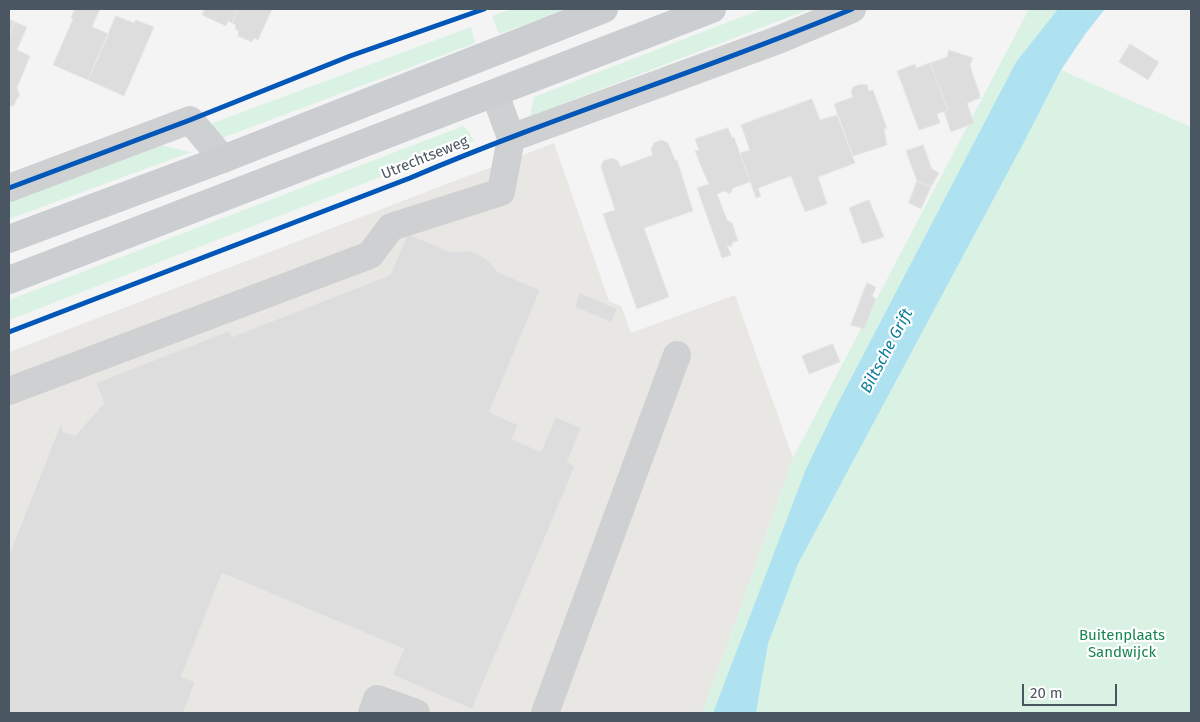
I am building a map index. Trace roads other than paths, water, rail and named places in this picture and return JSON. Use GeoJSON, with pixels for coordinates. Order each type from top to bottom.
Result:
{"type":"FeatureCollection","features":[{"type":"Feature","properties":{"kind":"main road"},"geometry":{"type":"LineString","coordinates":[[9,239],[223,159],[604,9]]}},
{"type":"Feature","properties":{"kind":"main road"},"geometry":{"type":"LineString","coordinates":[[9,280],[712,9]]}},
{"type":"Feature","properties":{"kind":"street"},"geometry":{"type":"LineString","coordinates":[[511,138],[778,40],[852,9]]}},
{"type":"Feature","properties":{"kind":"street"},"geometry":{"type":"LineString","coordinates":[[9,391],[370,254],[391,227],[501,192],[511,138],[495,94]]}},
{"type":"Feature","properties":{"kind":"street"},"geometry":{"type":"LineString","coordinates":[[9,188],[190,120],[223,159]]}},
{"type":"Feature","properties":{"kind":"street"},"geometry":{"type":"LineString","coordinates":[[545,713],[677,355]]}},
{"type":"Feature","properties":{"kind":"street"},"geometry":{"type":"LineString","coordinates":[[372,713],[377,699],[416,713]]}},
{"type":"Feature","properties":{"kind":"water","name":"Biltsche Grift"},"geometry":{"type":"Polygon","coordinates":[[[1058,9],[1105,9],[1061,70],[798,564],[768,644],[756,713],[713,713],[806,469],[837,405],[1016,62],[1058,9]]]}},
{"type":"Feature","properties":{"kind":"park label","name":"Buitenplaats Sandwijck"},"geometry":{"type":"Point","coordinates":[1122,644]}}]}
